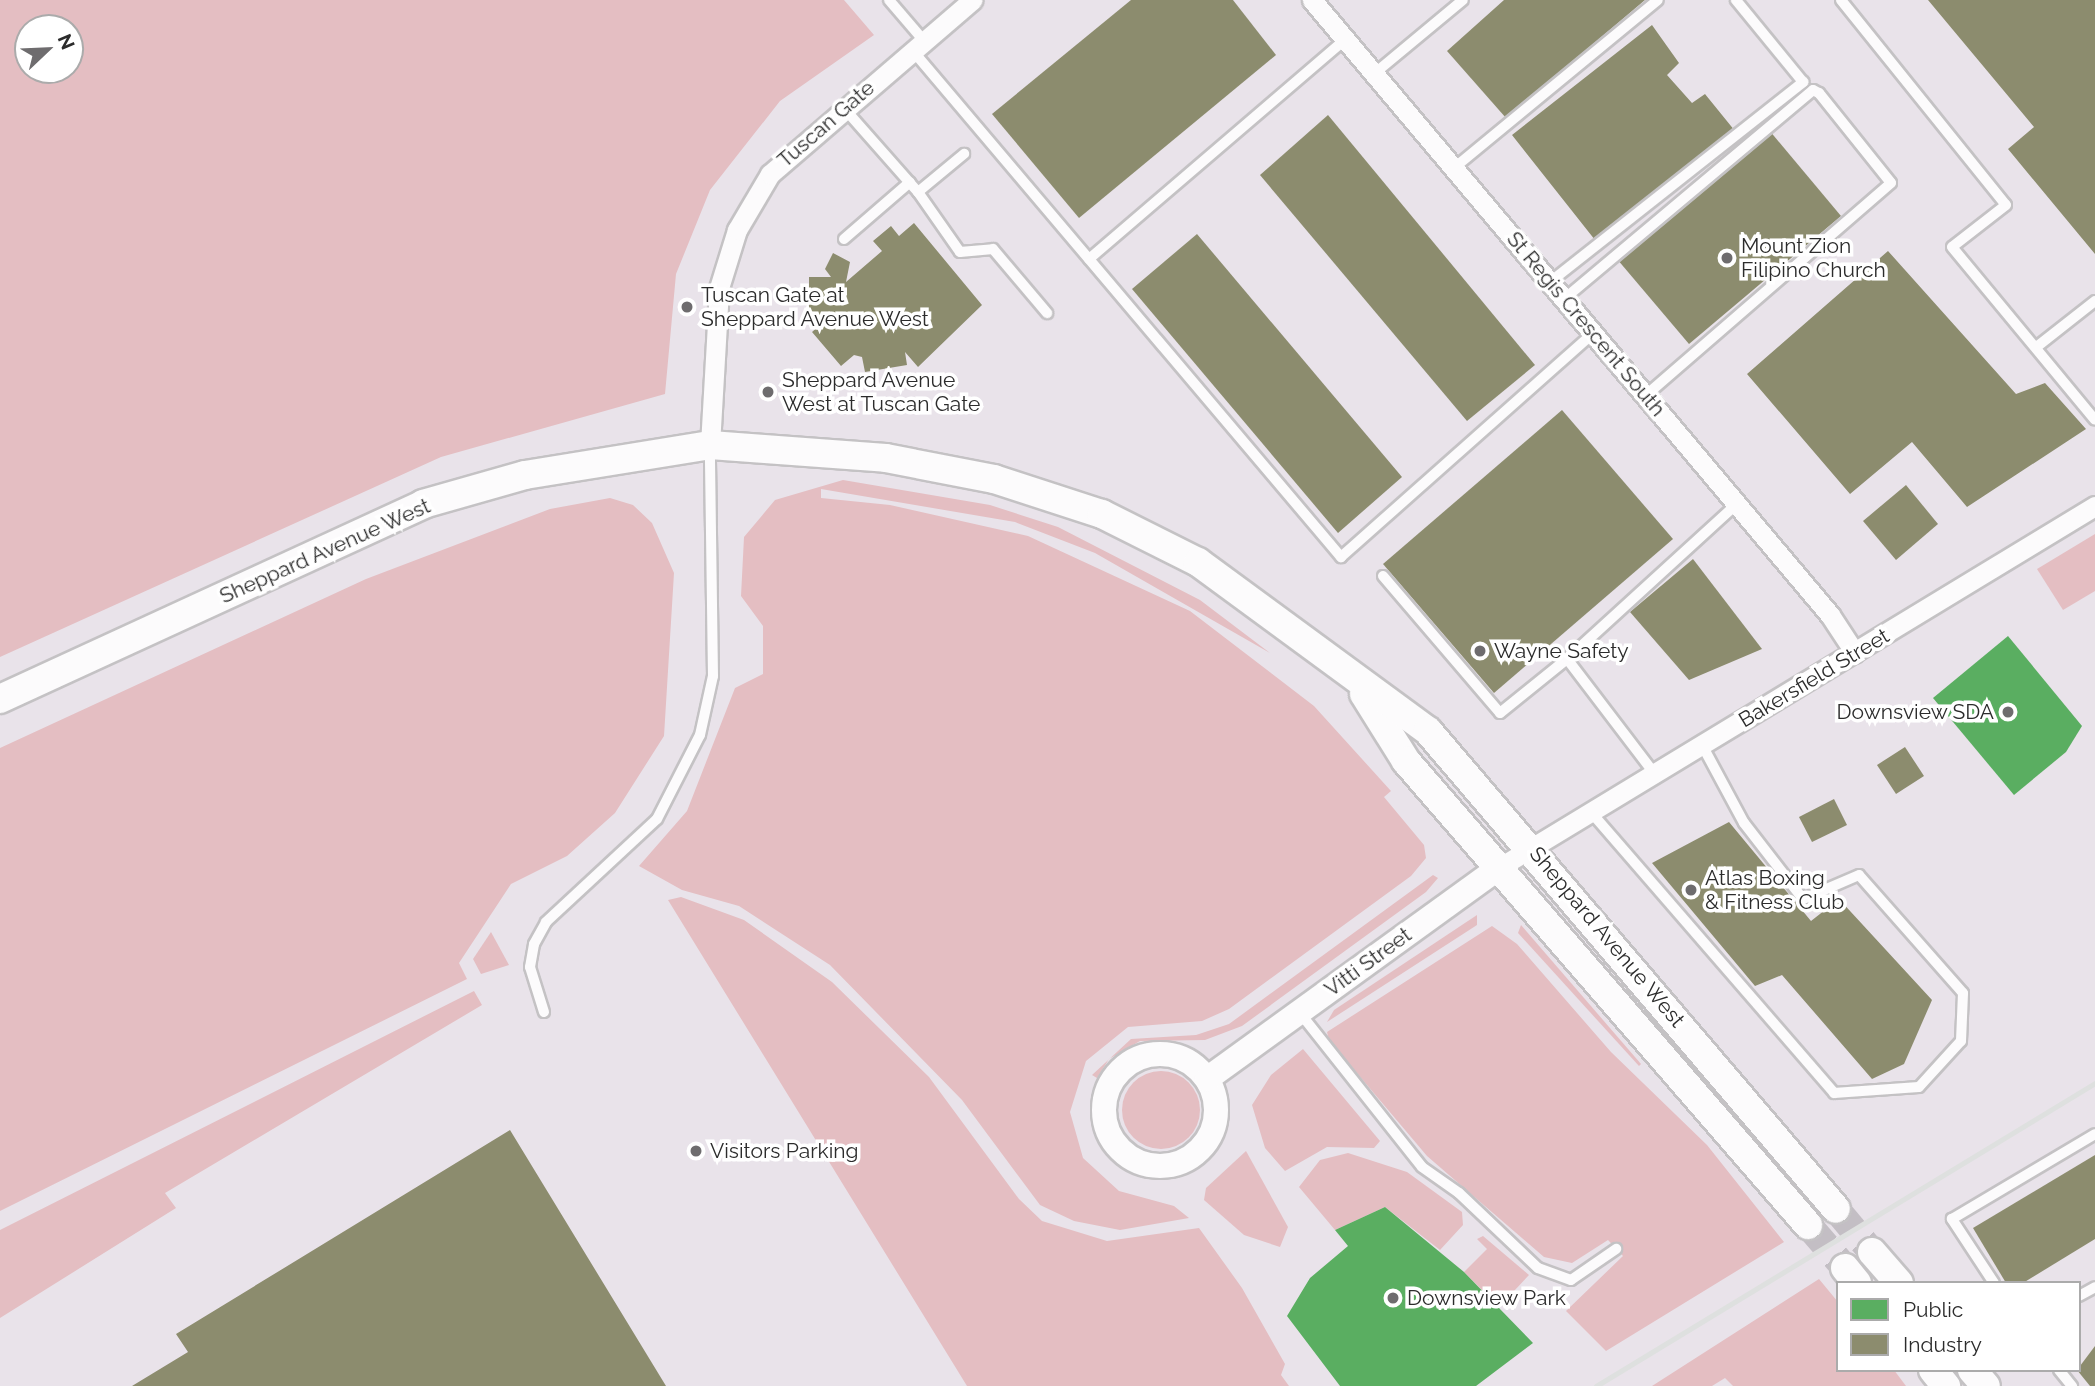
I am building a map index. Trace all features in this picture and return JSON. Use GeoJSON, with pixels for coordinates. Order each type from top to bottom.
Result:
{"type":"FeatureCollection","features":[{"type":"Feature","properties":{"kind":"main road","name":"Sheppard Avenue West"},"geometry":{"type":"LineString","coordinates":[[0,699],[423,504],[525,475],[710,444],[886,458],[994,479],[1102,514],[1198,562],[1288,623],[1359,687],[1428,732],[1531,846],[1836,1209]]}},
{"type":"Feature","properties":{"kind":"main road","name":"Sheppard Avenue West"},"geometry":{"type":"LineString","coordinates":[[1359,687],[1405,761],[1500,867],[1808,1226]]}},
{"type":"Feature","properties":{"kind":"main road"},"geometry":{"type":"LineString","coordinates":[[1872,1252],[1897,1281]]}},
{"type":"Feature","properties":{"kind":"main road"},"geometry":{"type":"LineString","coordinates":[[1935,1372],[1946,1386]]}},
{"type":"Feature","properties":{"kind":"main road"},"geometry":{"type":"LineString","coordinates":[[1974,1372],[1986,1386]]}},
{"type":"Feature","properties":{"kind":"street","name":"Tuscan Gate"},"geometry":{"type":"LineString","coordinates":[[710,444],[712,332],[737,230],[770,174],[842,106],[972,0]]}},
{"type":"Feature","properties":{"kind":"street","name":"St Regis Crescent South"},"geometry":{"type":"LineString","coordinates":[[1312,0],[1737,503],[1854,653]]}},
{"type":"Feature","properties":{"kind":"street","name":"Bakersfield Street"},"geometry":{"type":"LineString","coordinates":[[1531,846],[2095,506]]}},
{"type":"Feature","properties":{"kind":"street","name":"Vitti Street"},"geometry":{"type":"LineString","coordinates":[[1207,1079],[1531,846]]}},
{"type":"Feature","properties":{"kind":"street"},"geometry":{"type":"LineString","coordinates":[[1176,1055],[1207,1079],[1216,1117],[1199,1151],[1163,1166],[1135,1159],[1112,1141],[1104,1103],[1121,1068],[1138,1058],[1176,1055]]}},
{"type":"Feature","properties":{"kind":"lane"},"geometry":{"type":"LineString","coordinates":[[889,0],[918,46],[1089,259],[1341,557],[1592,333]]}},
{"type":"Feature","properties":{"kind":"lane"},"geometry":{"type":"LineString","coordinates":[[1376,73],[1463,0]]}},
{"type":"Feature","properties":{"kind":"lane"},"geometry":{"type":"LineString","coordinates":[[1454,168],[1658,0]]}},
{"type":"Feature","properties":{"kind":"lane"},"geometry":{"type":"LineString","coordinates":[[1550,282],[1803,82],[1736,0]]}},
{"type":"Feature","properties":{"kind":"lane"},"geometry":{"type":"LineString","coordinates":[[1841,0],[2006,205],[1952,247],[2039,345],[2095,420]]}},
{"type":"Feature","properties":{"kind":"lane"},"geometry":{"type":"LineString","coordinates":[[1089,259],[1347,39]]}},
{"type":"Feature","properties":{"kind":"lane"},"geometry":{"type":"LineString","coordinates":[[1564,299],[1813,90],[1819,93],[1891,183],[1646,395]]}},
{"type":"Feature","properties":{"kind":"lane"},"geometry":{"type":"LineString","coordinates":[[842,106],[918,192],[960,251],[993,249],[1047,313]]}},
{"type":"Feature","properties":{"kind":"lane"},"geometry":{"type":"LineString","coordinates":[[918,192],[964,155]]}},
{"type":"Feature","properties":{"kind":"lane"},"geometry":{"type":"LineString","coordinates":[[844,239],[910,183]]}},
{"type":"Feature","properties":{"kind":"lane"},"geometry":{"type":"LineString","coordinates":[[2039,345],[2095,301]]}},
{"type":"Feature","properties":{"kind":"lane"},"geometry":{"type":"LineString","coordinates":[[544,1012],[530,967],[534,944],[547,922],[657,819],[700,735],[713,676],[710,444]]}},
{"type":"Feature","properties":{"kind":"lane"},"geometry":{"type":"LineString","coordinates":[[1383,576],[1500,713],[1567,659],[1737,503]]}},
{"type":"Feature","properties":{"kind":"lane"},"geometry":{"type":"LineString","coordinates":[[1567,659],[1654,773]]}},
{"type":"Feature","properties":{"kind":"lane"},"geometry":{"type":"LineString","coordinates":[[1590,811],[1834,1093],[1919,1087],[1961,1041],[1963,993],[1859,875],[1803,899],[1744,823],[1702,745]]}},
{"type":"Feature","properties":{"kind":"lane"},"geometry":{"type":"LineString","coordinates":[[1300,1012],[1422,1167],[1459,1193],[1538,1268],[1571,1280],[1616,1249]]}},
{"type":"Feature","properties":{"kind":"lane"},"geometry":{"type":"LineString","coordinates":[[1993,1281],[1952,1219],[2095,1134]]}},
{"type":"Feature","properties":{"kind":"lane"},"geometry":{"type":"LineString","coordinates":[[2061,1372],[2072,1386]]}},
{"type":"Feature","properties":{"kind":"shaded area"},"geometry":{"type":"Polygon","coordinates":[[[0,0],[844,0],[874,35],[780,101],[710,190],[676,274],[665,394],[441,457],[0,657],[0,0]]]}},
{"type":"Feature","properties":{"kind":"shaded area"},"geometry":{"type":"Polygon","coordinates":[[[843,480],[990,505],[1058,527],[1200,600],[1270,653],[1095,553],[1015,522],[821,489],[821,498],[890,505],[1028,536],[1190,611],[1314,706],[1391,791],[1384,797],[1424,845],[1426,858],[1411,876],[1229,1009],[1202,1021],[1128,1027],[1086,1061],[1070,1112],[1083,1158],[1119,1191],[1174,1206],[1189,1218],[1120,1230],[1074,1221],[1040,1205],[962,1100],[830,965],[739,906],[682,890],[639,866],[687,811],[735,688],[763,674],[763,626],[741,596],[744,537],[775,500],[843,480]]]}},
{"type":"Feature","properties":{"kind":"shaded area"},"geometry":{"type":"Polygon","coordinates":[[[610,498],[633,505],[652,523],[674,573],[664,736],[615,813],[567,856],[511,884],[459,963],[467,979],[0,1211],[0,748],[366,579],[550,509],[610,498]]]}},
{"type":"Feature","properties":{"kind":"shaded area"},"geometry":{"type":"Polygon","coordinates":[[[2095,534],[2095,591],[2063,610],[2037,569],[2095,534]]]}},
{"type":"Feature","properties":{"kind":"shaded area"},"geometry":{"type":"Polygon","coordinates":[[[1433,875],[1438,878],[1426,892],[1242,1026],[1205,1040],[1140,1041],[1110,1058],[1131,1039],[1196,1035],[1229,1024],[1433,875]]]}},
{"type":"Feature","properties":{"kind":"shaded area"},"geometry":{"type":"Polygon","coordinates":[[[681,897],[744,920],[832,982],[929,1077],[1019,1199],[1042,1221],[1107,1241],[1199,1228],[1242,1288],[1285,1364],[1281,1375],[1289,1386],[967,1386],[668,900],[681,897]]]}},
{"type":"Feature","properties":{"kind":"shaded area"},"geometry":{"type":"Polygon","coordinates":[[[1477,915],[1477,925],[1327,1022],[1334,1010],[1477,915]]]}},
{"type":"Feature","properties":{"kind":"shaded area"},"geometry":{"type":"Polygon","coordinates":[[[1521,925],[1641,1064],[1639,1066],[1518,933],[1521,925]]]}},
{"type":"Feature","properties":{"kind":"shaded area"},"geometry":{"type":"Polygon","coordinates":[[[1492,926],[1517,944],[1611,1052],[1707,1145],[1784,1242],[1606,1351],[1566,1311],[1623,1256],[1608,1240],[1572,1263],[1544,1257],[1427,1156],[1329,1040],[1327,1032],[1492,926]]]}},
{"type":"Feature","properties":{"kind":"shaded area"},"geometry":{"type":"Polygon","coordinates":[[[491,932],[509,965],[481,974],[473,959],[491,932]]]}},
{"type":"Feature","properties":{"kind":"shaded area"},"geometry":{"type":"Polygon","coordinates":[[[474,991],[482,1005],[165,1193],[176,1208],[0,1318],[0,1230],[474,991]]]}},
{"type":"Feature","properties":{"kind":"shaded area"},"geometry":{"type":"Polygon","coordinates":[[[1303,1049],[1380,1141],[1374,1148],[1327,1147],[1285,1171],[1265,1148],[1252,1105],[1271,1075],[1303,1049]]]}},
{"type":"Feature","properties":{"kind":"shaded area"},"geometry":{"type":"Polygon","coordinates":[[[1109,1060],[1097,1078],[1092,1075],[1109,1060]]]}},
{"type":"Feature","properties":{"kind":"shaded area"},"geometry":{"type":"Polygon","coordinates":[[[1161,1071],[1176,1074],[1188,1083],[1197,1095],[1200,1110],[1197,1125],[1188,1137],[1176,1146],[1161,1149],[1146,1146],[1134,1137],[1125,1125],[1122,1110],[1125,1095],[1134,1083],[1146,1074],[1161,1071]]]}},
{"type":"Feature","properties":{"kind":"shaded area"},"geometry":{"type":"Polygon","coordinates":[[[1246,1151],[1288,1227],[1280,1247],[1244,1235],[1204,1200],[1206,1188],[1246,1151]]]}},
{"type":"Feature","properties":{"kind":"shaded area"},"geometry":{"type":"Polygon","coordinates":[[[1348,1153],[1407,1172],[1462,1212],[1463,1225],[1440,1250],[1385,1207],[1335,1230],[1299,1187],[1320,1160],[1348,1153]]]}},
{"type":"Feature","properties":{"kind":"shaded area"},"geometry":{"type":"Polygon","coordinates":[[[1483,1236],[1529,1275],[1499,1307],[1464,1272],[1487,1249],[1477,1239],[1483,1236]]]}},
{"type":"Feature","properties":{"kind":"shaded area"},"geometry":{"type":"Polygon","coordinates":[[[1819,1279],[1836,1300],[1836,1372],[1896,1372],[1906,1386],[1733,1386],[1725,1378],[1712,1386],[1652,1386],[1819,1279]]]}},
{"type":"Feature","properties":{"kind":"building: Public","name":"Downsview SDA"},"geometry":{"type":"Polygon","coordinates":[[[2008,636],[2082,726],[2066,752],[2014,795],[1933,698],[2008,636]]]}},
{"type":"Feature","properties":{"kind":"building: Public","name":"Downsview Park"},"geometry":{"type":"Polygon","coordinates":[[[1385,1207],[1464,1272],[1533,1343],[1476,1386],[1340,1386],[1287,1316],[1310,1278],[1348,1246],[1335,1230],[1385,1207]]]}},
{"type":"Feature","properties":{"kind":"building: Industry"},"geometry":{"type":"Polygon","coordinates":[[[1131,0],[1233,0],[1276,55],[1079,218],[992,114],[1131,0]]]}},
{"type":"Feature","properties":{"kind":"building: Industry"},"geometry":{"type":"Polygon","coordinates":[[[1504,0],[1645,0],[1506,118],[1447,51],[1504,0]]]}},
{"type":"Feature","properties":{"kind":"building: Industry"},"geometry":{"type":"Polygon","coordinates":[[[1928,0],[2095,0],[2095,254],[2008,149],[2034,127],[1928,0]]]}},
{"type":"Feature","properties":{"kind":"building: Industry"},"geometry":{"type":"Polygon","coordinates":[[[1652,25],[1679,63],[1667,75],[1692,103],[1705,94],[1735,131],[1595,240],[1512,135],[1652,25]]]}},
{"type":"Feature","properties":{"kind":"building: Industry"},"geometry":{"type":"Polygon","coordinates":[[[1328,115],[1535,365],[1467,421],[1260,175],[1328,115]]]}},
{"type":"Feature","properties":{"kind":"building: Industry"},"geometry":{"type":"Polygon","coordinates":[[[1769,130],[1841,216],[1689,344],[1617,259],[1769,130]]]}},
{"type":"Feature","properties":{"kind":"building: Industry"},"geometry":{"type":"Polygon","coordinates":[[[914,223],[982,305],[918,367],[905,352],[907,365],[865,372],[862,357],[854,355],[841,366],[812,332],[827,319],[809,319],[809,277],[831,277],[825,269],[833,253],[850,262],[846,282],[882,251],[873,241],[891,226],[899,236],[914,223]]]}},
{"type":"Feature","properties":{"kind":"building: Industry"},"geometry":{"type":"Polygon","coordinates":[[[1197,234],[1402,477],[1338,533],[1132,289],[1197,234]]]}},
{"type":"Feature","properties":{"kind":"building: Industry"},"geometry":{"type":"Polygon","coordinates":[[[1888,251],[2016,394],[2045,383],[2086,429],[1967,507],[1912,442],[1850,494],[1747,374],[1888,251]]]}},
{"type":"Feature","properties":{"kind":"building: Industry"},"geometry":{"type":"Polygon","coordinates":[[[1562,410],[1673,539],[1494,693],[1383,564],[1562,410]]]}},
{"type":"Feature","properties":{"kind":"building: Industry"},"geometry":{"type":"Polygon","coordinates":[[[1906,485],[1938,524],[1896,560],[1863,521],[1906,485]]]}},
{"type":"Feature","properties":{"kind":"building: Industry"},"geometry":{"type":"Polygon","coordinates":[[[1693,559],[1762,649],[1689,680],[1630,612],[1693,559]]]}},
{"type":"Feature","properties":{"kind":"building: Industry"},"geometry":{"type":"Polygon","coordinates":[[[1905,747],[1924,776],[1896,794],[1877,765],[1905,747]]]}},
{"type":"Feature","properties":{"kind":"building: Industry"},"geometry":{"type":"Polygon","coordinates":[[[1834,799],[1847,825],[1812,842],[1799,817],[1834,799]]]}},
{"type":"Feature","properties":{"kind":"building: Industry"},"geometry":{"type":"Polygon","coordinates":[[[1729,822],[1811,921],[1839,899],[1932,1000],[1904,1064],[1872,1079],[1782,975],[1755,986],[1652,863],[1729,822]]]}},
{"type":"Feature","properties":{"kind":"building: Industry"},"geometry":{"type":"Polygon","coordinates":[[[510,1130],[666,1386],[132,1386],[188,1352],[176,1334],[510,1130]]]}},
{"type":"Feature","properties":{"kind":"building: Industry"},"geometry":{"type":"Polygon","coordinates":[[[2095,1155],[2095,1239],[2026,1281],[2005,1281],[1973,1228],[2095,1155]]]}},
{"type":"Feature","properties":{"kind":"building: Industry"},"geometry":{"type":"Polygon","coordinates":[[[2095,1346],[2095,1386],[2090,1386],[2079,1372],[2081,1372],[2081,1365],[2095,1346]]]}},
{"type":"Feature","properties":{"kind":"tunnel"},"geometry":{"type":"LineString","coordinates":[[1836,1209],[1872,1252]]}},
{"type":"Feature","properties":{"kind":"tunnel"},"geometry":{"type":"LineString","coordinates":[[1808,1225],[1845,1268]]}},
{"type":"Feature","properties":{"kind":"railway"},"geometry":{"type":"LineString","coordinates":[[1596,1386],[2095,1083]]}},
{"type":"Feature","properties":{"kind":"place","name":"Mount Zion Filipino Church"},"geometry":{"type":"Point","coordinates":[1727,258]}},
{"type":"Feature","properties":{"kind":"place","name":"Tuscan Gate at Sheppard Avenue West"},"geometry":{"type":"Point","coordinates":[687,307]}},
{"type":"Feature","properties":{"kind":"place","name":"Sheppard Avenue West at Tuscan Gate"},"geometry":{"type":"Point","coordinates":[768,392]}},
{"type":"Feature","properties":{"kind":"place","name":"Wayne Safety"},"geometry":{"type":"Point","coordinates":[1480,651]}},
{"type":"Feature","properties":{"kind":"place","name":"Downsview SDA"},"geometry":{"type":"Point","coordinates":[2008,712]}},
{"type":"Feature","properties":{"kind":"place","name":"Atlas Boxing & Fitness Club"},"geometry":{"type":"Point","coordinates":[1691,890]}},
{"type":"Feature","properties":{"kind":"place","name":"Visitors Parking"},"geometry":{"type":"Point","coordinates":[696,1151]}},
{"type":"Feature","properties":{"kind":"place","name":"Downsview Park"},"geometry":{"type":"Point","coordinates":[1393,1298]}}]}
